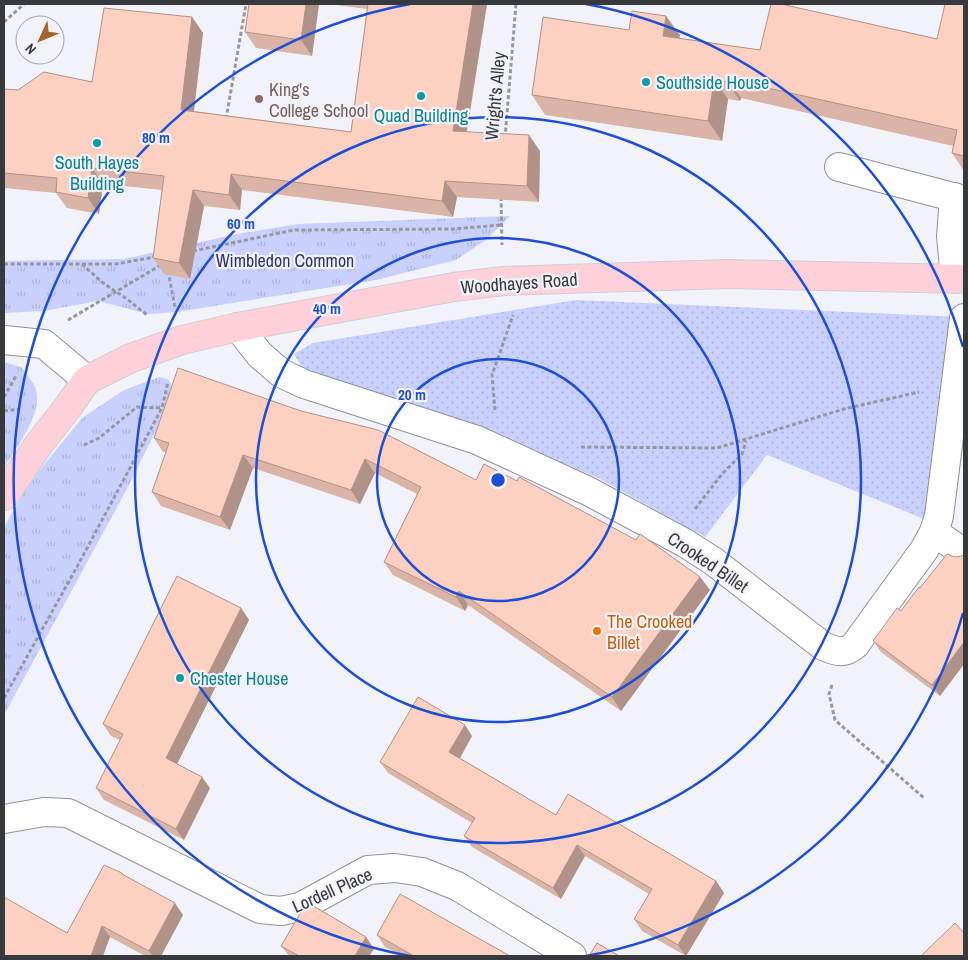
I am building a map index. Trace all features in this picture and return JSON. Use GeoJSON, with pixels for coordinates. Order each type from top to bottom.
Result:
{"type":"FeatureCollection","features":[{"type":"Feature","properties":{"kind":"main road","name":"Woodhayes Road"},"geometry":{"type":"LineString","coordinates":[[87,380],[131,358],[182,340],[238,327],[454,287],[511,280],[729,274],[960,278]]}},
{"type":"Feature","properties":{"kind":"main road"},"geometry":{"type":"LineString","coordinates":[[4,496],[39,444],[87,380]]}},
{"type":"Feature","properties":{"kind":"street"},"geometry":{"type":"LineString","coordinates":[[839,167],[959,198],[952,236],[960,278]]}},
{"type":"Feature","properties":{"kind":"street"},"geometry":{"type":"LineString","coordinates":[[841,651],[849,651],[855,645],[924,550],[934,532],[939,516],[964,318]]}},
{"type":"Feature","properties":{"kind":"street","name":"Crooked Billet"},"geometry":{"type":"LineString","coordinates":[[238,327],[260,355],[281,373],[304,384],[477,440],[588,492],[685,544],[713,561],[823,646],[841,651]]}},
{"type":"Feature","properties":{"kind":"street"},"geometry":{"type":"LineString","coordinates":[[4,340],[44,344],[87,380]]}},
{"type":"Feature","properties":{"kind":"street"},"geometry":{"type":"LineString","coordinates":[[934,532],[964,553]]}},
{"type":"Feature","properties":{"kind":"street","name":"Lordell Place"},"geometry":{"type":"LineString","coordinates":[[4,819],[44,812],[68,813],[260,909],[281,911],[300,907],[368,870],[395,868],[422,872],[457,886],[572,956]]}},
{"type":"Feature","properties":{"kind":"path"},"geometry":{"type":"LineString","coordinates":[[4,22],[24,4]]}},
{"type":"Feature","properties":{"kind":"path"},"geometry":{"type":"LineString","coordinates":[[225,124],[246,4]]}},
{"type":"Feature","properties":{"kind":"path","name":"Wright's Alley"},"geometry":{"type":"LineString","coordinates":[[504,143],[516,4]]}},
{"type":"Feature","properties":{"kind":"path"},"geometry":{"type":"LineString","coordinates":[[477,440],[495,416],[492,375],[512,318],[511,280],[501,225],[502,188]]}},
{"type":"Feature","properties":{"kind":"path"},"geometry":{"type":"LineString","coordinates":[[190,252],[294,230],[452,229],[501,225]]}},
{"type":"Feature","properties":{"kind":"path"},"geometry":{"type":"LineString","coordinates":[[4,264],[116,264],[161,256]]}},
{"type":"Feature","properties":{"kind":"path"},"geometry":{"type":"LineString","coordinates":[[44,344],[70,317],[166,262],[176,312]]}},
{"type":"Feature","properties":{"kind":"path"},"geometry":{"type":"LineString","coordinates":[[82,264],[103,283],[148,316],[154,316]]}},
{"type":"Feature","properties":{"kind":"path"},"geometry":{"type":"LineString","coordinates":[[4,698],[162,408],[168,378]]}},
{"type":"Feature","properties":{"kind":"path"},"geometry":{"type":"LineString","coordinates":[[577,447],[717,448],[844,410],[934,388],[956,389]]}},
{"type":"Feature","properties":{"kind":"path"},"geometry":{"type":"LineString","coordinates":[[685,544],[695,506],[742,454],[746,440]]}},
{"type":"Feature","properties":{"kind":"path"},"geometry":{"type":"LineString","coordinates":[[841,651],[829,694],[835,720],[924,798]]}},
{"type":"Feature","properties":{"kind":"green space","name":"Wimbledon Common"},"geometry":{"type":"Polygon","coordinates":[[[510,216],[486,240],[456,260],[376,280],[177,312],[148,314],[98,301],[44,311],[4,313],[4,261],[124,259],[237,234],[298,224],[510,216]]]}},
{"type":"Feature","properties":{"kind":"green space"},"geometry":{"type":"Polygon","coordinates":[[[576,300],[964,317],[964,447],[937,447],[924,519],[767,455],[705,537],[598,478],[518,444],[305,373],[294,354],[313,343],[576,300]]]}},
{"type":"Feature","properties":{"kind":"green space"},"geometry":{"type":"Polygon","coordinates":[[[4,362],[21,367],[34,384],[37,399],[36,410],[32,420],[4,468],[4,362]]]}},
{"type":"Feature","properties":{"kind":"green space"},"geometry":{"type":"Polygon","coordinates":[[[159,377],[168,379],[175,392],[128,487],[4,715],[4,527],[30,482],[82,418],[124,390],[159,377]]]}},
{"type":"Feature","properties":{"kind":"building"},"geometry":{"type":"Polygon","coordinates":[[[249,4],[306,4],[301,40],[245,32],[249,4]]]}},
{"type":"Feature","properties":{"kind":"building"},"geometry":{"type":"Polygon","coordinates":[[[368,4],[473,4],[453,131],[529,135],[527,186],[445,181],[442,201],[231,174],[229,195],[193,190],[179,263],[153,258],[164,176],[92,168],[88,198],[56,192],[57,178],[4,173],[4,89],[18,90],[44,72],[92,82],[104,8],[192,17],[181,110],[351,132],[368,4]]]}},
{"type":"Feature","properties":{"kind":"building"},"geometry":{"type":"Polygon","coordinates":[[[771,4],[781,4],[937,39],[945,4],[964,4],[964,156],[952,153],[957,130],[727,79],[727,82],[714,80],[708,121],[532,95],[543,17],[629,30],[632,11],[666,16],[663,36],[760,50],[771,4]]]}},
{"type":"Feature","properties":{"kind":"building"},"geometry":{"type":"Polygon","coordinates":[[[178,368],[301,411],[378,430],[476,480],[484,464],[517,481],[519,477],[636,540],[640,534],[700,577],[612,697],[459,591],[456,597],[384,562],[421,487],[365,459],[351,490],[243,455],[220,517],[152,492],[169,443],[154,438],[178,368]]]}},
{"type":"Feature","properties":{"kind":"building"},"geometry":{"type":"Polygon","coordinates":[[[947,554],[955,557],[964,554],[964,642],[932,685],[873,641],[897,608],[901,611],[947,554]]]}},
{"type":"Feature","properties":{"kind":"building","name":"Chester House"},"geometry":{"type":"Polygon","coordinates":[[[177,576],[241,608],[166,758],[202,777],[176,829],[96,788],[123,734],[103,724],[177,576]]]}},
{"type":"Feature","properties":{"kind":"building"},"geometry":{"type":"Polygon","coordinates":[[[418,697],[465,725],[449,752],[556,815],[568,794],[716,881],[678,945],[634,919],[652,889],[577,845],[553,888],[464,836],[475,818],[380,762],[418,697]]]}},
{"type":"Feature","properties":{"kind":"building"},"geometry":{"type":"Polygon","coordinates":[[[104,865],[175,903],[149,951],[102,926],[91,956],[4,956],[4,897],[67,933],[104,865]]]}},
{"type":"Feature","properties":{"kind":"building"},"geometry":{"type":"Polygon","coordinates":[[[400,894],[510,956],[414,956],[377,935],[400,894]]]}},
{"type":"Feature","properties":{"kind":"building"},"geometry":{"type":"Polygon","coordinates":[[[310,904],[366,937],[355,956],[299,956],[281,946],[304,907],[310,904]]]}},
{"type":"Feature","properties":{"kind":"building"},"geometry":{"type":"Polygon","coordinates":[[[955,923],[964,933],[964,956],[921,956],[955,923]]]}},
{"type":"Feature","properties":{"kind":"building"},"geometry":{"type":"Polygon","coordinates":[[[597,943],[619,956],[589,956],[597,943]]]}},
{"type":"Feature","properties":{"kind":"place","name":"Southside House"},"geometry":{"type":"Point","coordinates":[646,82]}},
{"type":"Feature","properties":{"kind":"place","name":"Quad Building"},"geometry":{"type":"Point","coordinates":[421,96]}},
{"type":"Feature","properties":{"kind":"place","name":"King's College School"},"geometry":{"type":"Point","coordinates":[259,99]}},
{"type":"Feature","properties":{"kind":"place","name":"South Hayes Building"},"geometry":{"type":"Point","coordinates":[97,143]}},
{"type":"Feature","properties":{"kind":"place","name":"The Crooked Billet"},"geometry":{"type":"Point","coordinates":[597,631]}},
{"type":"Feature","properties":{"kind":"place","name":"Chester House"},"geometry":{"type":"Point","coordinates":[180,678]}}]}
